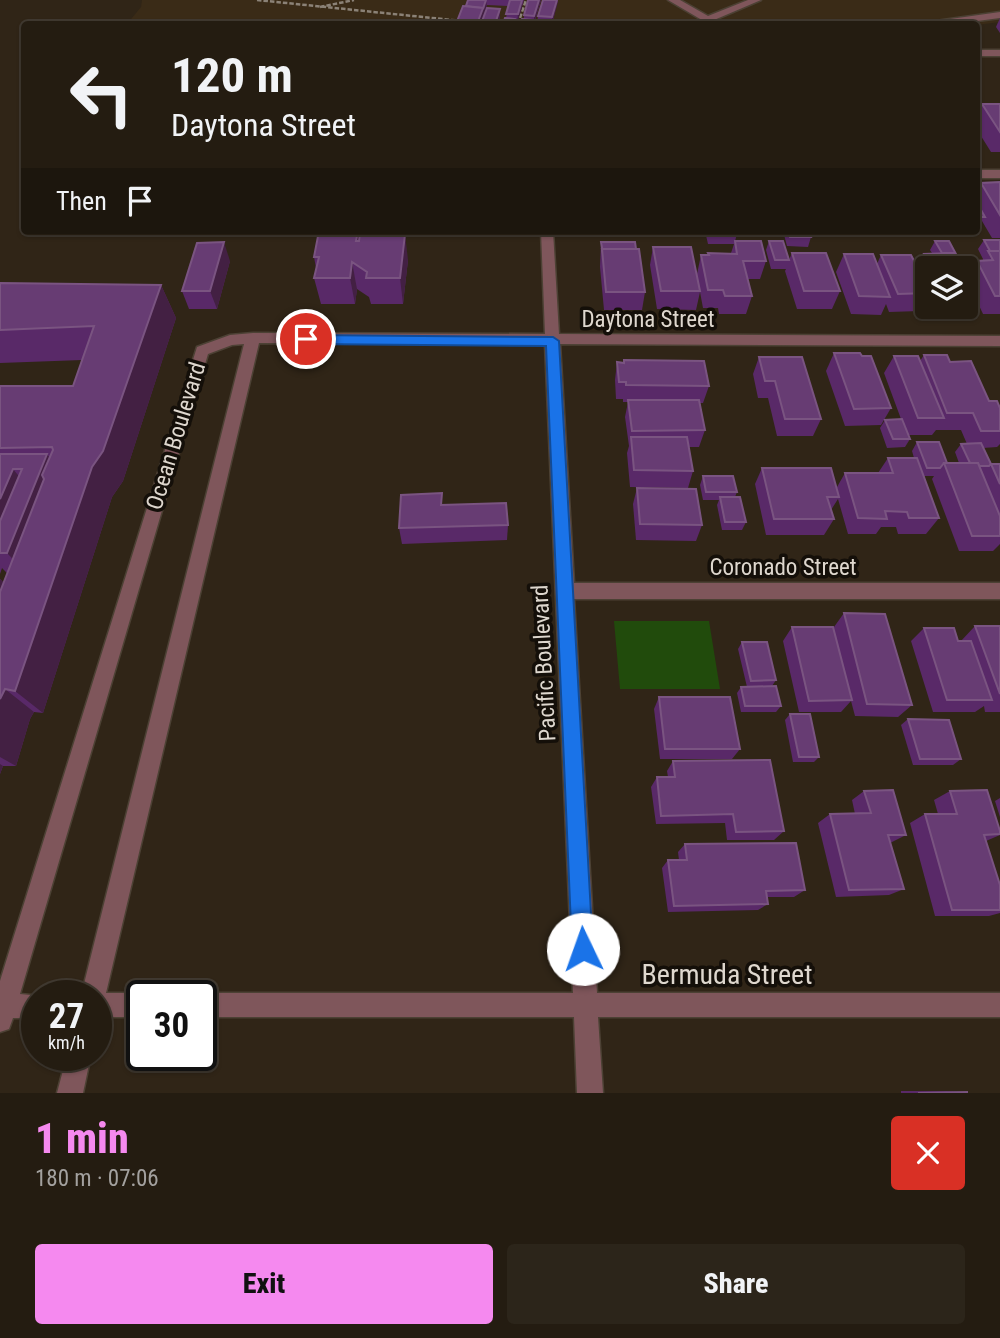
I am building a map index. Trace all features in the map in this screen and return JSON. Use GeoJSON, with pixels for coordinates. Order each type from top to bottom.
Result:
{"type":"FeatureCollection","features":[{"type":"Feature","properties":{"kind":"street"},"geometry":{"type":"LineString","coordinates":[[673,0],[707,20],[756,0]]}},
{"type":"Feature","properties":{"kind":"street"},"geometry":{"type":"LineString","coordinates":[[957,21],[1000,15]]}},
{"type":"Feature","properties":{"kind":"street"},"geometry":{"type":"LineString","coordinates":[[980,53],[1000,53]]}},
{"type":"Feature","properties":{"kind":"street"},"geometry":{"type":"LineString","coordinates":[[980,174],[1000,174]]}},
{"type":"Feature","properties":{"kind":"street","name":"Pacific Boulevard"},"geometry":{"type":"LineString","coordinates":[[547,235],[590,1093]]}},
{"type":"Feature","properties":{"kind":"street"},"geometry":{"type":"LineString","coordinates":[[97,980],[253,338]]}},
{"type":"Feature","properties":{"kind":"street","name":"Daytona Street"},"geometry":{"type":"LineString","coordinates":[[253,338],[1000,341]]}},
{"type":"Feature","properties":{"kind":"street","name":"Ocean Boulevard"},"geometry":{"type":"LineString","coordinates":[[2,1013],[202,351],[229,340],[253,338]]}},
{"type":"Feature","properties":{"kind":"street","name":"Coronado Street"},"geometry":{"type":"LineString","coordinates":[[565,591],[1000,591]]}},
{"type":"Feature","properties":{"kind":"street","name":"Bermuda Street"},"geometry":{"type":"LineString","coordinates":[[217,1005],[1000,1005]]}},
{"type":"Feature","properties":{"kind":"street"},"geometry":{"type":"LineString","coordinates":[[2,1013],[21,1009]]}},
{"type":"Feature","properties":{"kind":"street"},"geometry":{"type":"LineString","coordinates":[[70,1093],[75,1071]]}},
{"type":"Feature","properties":{"kind":"path"},"geometry":{"type":"LineString","coordinates":[[257,0],[457,21]]}},
{"type":"Feature","properties":{"kind":"path"},"geometry":{"type":"LineString","coordinates":[[316,8],[354,0]]}},
{"type":"Feature","properties":{"kind":"path"},"geometry":{"type":"LineString","coordinates":[[519,21],[526,0]]}},
{"type":"Feature","properties":{"kind":"shaded area"},"geometry":{"type":"Polygon","coordinates":[[[142,0],[1000,0],[1000,22],[980,25],[980,21],[129,21],[141,7],[142,0]]]}},
{"type":"Feature","properties":{"kind":"green space"},"geometry":{"type":"Polygon","coordinates":[[[614,621],[709,621],[720,689],[620,689],[614,621]]]}},
{"type":"Feature","properties":{"kind":"building"},"geometry":{"type":"Polygon","coordinates":[[[468,0],[486,0],[483,9],[466,6],[468,0]]]}},
{"type":"Feature","properties":{"kind":"building"},"geometry":{"type":"Polygon","coordinates":[[[510,0],[522,0],[518,14],[506,14],[510,0]]]}},
{"type":"Feature","properties":{"kind":"building"},"geometry":{"type":"Polygon","coordinates":[[[528,0],[539,0],[534,16],[524,15],[528,0]]]}},
{"type":"Feature","properties":{"kind":"building"},"geometry":{"type":"Polygon","coordinates":[[[543,0],[557,0],[552,17],[538,16],[543,0]]]}},
{"type":"Feature","properties":{"kind":"building"},"geometry":{"type":"Polygon","coordinates":[[[463,6],[483,8],[478,21],[457,21],[463,6]]]}},
{"type":"Feature","properties":{"kind":"building"},"geometry":{"type":"Polygon","coordinates":[[[487,8],[500,9],[496,21],[482,21],[487,8]]]}},
{"type":"Feature","properties":{"kind":"building"},"geometry":{"type":"Polygon","coordinates":[[[982,104],[1000,104],[1000,132],[982,104]]]}},
{"type":"Feature","properties":{"kind":"building"},"geometry":{"type":"Polygon","coordinates":[[[1000,182],[1000,215],[981,183],[1000,182]]]}},
{"type":"Feature","properties":{"kind":"building"},"geometry":{"type":"Polygon","coordinates":[[[318,235],[357,235],[356,241],[359,241],[360,235],[405,235],[400,278],[366,278],[367,272],[352,262],[350,278],[314,278],[319,257],[314,257],[318,235]]]}},
{"type":"Feature","properties":{"kind":"building"},"geometry":{"type":"Polygon","coordinates":[[[790,235],[811,237],[790,237],[790,235]]]}},
{"type":"Feature","properties":{"kind":"building"},"geometry":{"type":"Polygon","coordinates":[[[984,240],[1000,240],[1000,251],[990,251],[984,240]]]}},
{"type":"Feature","properties":{"kind":"building"},"geometry":{"type":"Polygon","coordinates":[[[735,241],[761,241],[766,261],[743,261],[752,296],[725,296],[723,290],[708,290],[701,255],[737,254],[735,241]]]}},
{"type":"Feature","properties":{"kind":"building"},"geometry":{"type":"Polygon","coordinates":[[[769,241],[783,241],[789,260],[775,260],[769,241]]]}},
{"type":"Feature","properties":{"kind":"building"},"geometry":{"type":"Polygon","coordinates":[[[935,241],[949,241],[957,256],[954,253],[942,253],[935,241]]]}},
{"type":"Feature","properties":{"kind":"building"},"geometry":{"type":"Polygon","coordinates":[[[224,242],[210,291],[182,291],[197,243],[224,242]]]}},
{"type":"Feature","properties":{"kind":"building"},"geometry":{"type":"Polygon","coordinates":[[[601,242],[635,242],[636,249],[602,249],[601,242]]]}},
{"type":"Feature","properties":{"kind":"building"},"geometry":{"type":"Polygon","coordinates":[[[653,247],[691,247],[700,291],[661,291],[653,247]]]}},
{"type":"Feature","properties":{"kind":"building"},"geometry":{"type":"Polygon","coordinates":[[[602,249],[639,249],[645,292],[606,292],[602,249]]]}},
{"type":"Feature","properties":{"kind":"building"},"geometry":{"type":"Polygon","coordinates":[[[988,251],[1000,251],[1000,296],[995,296],[978,263],[993,260],[988,251]]]}},
{"type":"Feature","properties":{"kind":"building"},"geometry":{"type":"Polygon","coordinates":[[[792,253],[826,253],[840,291],[804,291],[792,253]]]}},
{"type":"Feature","properties":{"kind":"building"},"geometry":{"type":"Polygon","coordinates":[[[954,253],[955,256],[925,256],[924,254],[954,253]]]}},
{"type":"Feature","properties":{"kind":"building"},"geometry":{"type":"Polygon","coordinates":[[[844,254],[873,254],[890,297],[859,296],[844,254]]]}},
{"type":"Feature","properties":{"kind":"building"},"geometry":{"type":"Polygon","coordinates":[[[881,255],[911,255],[915,263],[915,293],[898,294],[881,255]]]}},
{"type":"Feature","properties":{"kind":"building"},"geometry":{"type":"Polygon","coordinates":[[[0,283],[161,285],[103,451],[92,467],[15,691],[5,689],[0,699],[0,592],[53,450],[52,447],[0,448],[0,386],[73,386],[94,326],[0,330],[0,283]]]}},
{"type":"Feature","properties":{"kind":"building"},"geometry":{"type":"Polygon","coordinates":[[[834,353],[860,353],[862,356],[871,356],[891,408],[854,409],[834,353]]]}},
{"type":"Feature","properties":{"kind":"building"},"geometry":{"type":"Polygon","coordinates":[[[924,355],[947,355],[950,362],[971,361],[989,401],[997,401],[1000,408],[1000,431],[981,431],[973,413],[947,413],[924,355]]]}},
{"type":"Feature","properties":{"kind":"building"},"geometry":{"type":"Polygon","coordinates":[[[894,356],[918,356],[944,418],[918,418],[894,356]]]}},
{"type":"Feature","properties":{"kind":"building"},"geometry":{"type":"Polygon","coordinates":[[[759,357],[802,357],[821,419],[785,419],[775,381],[765,381],[759,357]]]}},
{"type":"Feature","properties":{"kind":"building"},"geometry":{"type":"Polygon","coordinates":[[[624,360],[704,361],[709,386],[626,385],[626,382],[619,382],[617,362],[624,363],[624,360]]]}},
{"type":"Feature","properties":{"kind":"building"},"geometry":{"type":"Polygon","coordinates":[[[628,400],[699,400],[705,430],[632,431],[628,400]]]}},
{"type":"Feature","properties":{"kind":"building"},"geometry":{"type":"Polygon","coordinates":[[[902,419],[910,439],[893,439],[885,420],[902,419]]]}},
{"type":"Feature","properties":{"kind":"building"},"geometry":{"type":"Polygon","coordinates":[[[631,437],[687,437],[693,471],[634,470],[631,437]]]}},
{"type":"Feature","properties":{"kind":"building"},"geometry":{"type":"Polygon","coordinates":[[[917,442],[939,442],[947,463],[940,468],[927,468],[917,442]]]}},
{"type":"Feature","properties":{"kind":"building"},"geometry":{"type":"Polygon","coordinates":[[[981,443],[991,464],[989,466],[970,463],[961,444],[981,443]]]}},
{"type":"Feature","properties":{"kind":"building"},"geometry":{"type":"Polygon","coordinates":[[[0,454],[47,454],[7,553],[0,553],[0,521],[22,469],[13,469],[0,499],[0,454]]]}},
{"type":"Feature","properties":{"kind":"building"},"geometry":{"type":"Polygon","coordinates":[[[888,458],[917,458],[939,518],[909,518],[907,512],[885,511],[887,519],[858,518],[845,473],[893,473],[888,458]]]}},
{"type":"Feature","properties":{"kind":"building"},"geometry":{"type":"Polygon","coordinates":[[[944,463],[978,463],[1000,516],[1000,536],[972,536],[944,463]]]}},
{"type":"Feature","properties":{"kind":"building"},"geometry":{"type":"Polygon","coordinates":[[[991,464],[1000,464],[1000,484],[991,464]]]}},
{"type":"Feature","properties":{"kind":"building"},"geometry":{"type":"Polygon","coordinates":[[[762,468],[831,468],[839,497],[827,497],[834,519],[774,519],[762,468]]]}},
{"type":"Feature","properties":{"kind":"building"},"geometry":{"type":"Polygon","coordinates":[[[703,476],[733,476],[737,492],[706,492],[703,476]]]}},
{"type":"Feature","properties":{"kind":"building"},"geometry":{"type":"Polygon","coordinates":[[[637,488],[696,489],[702,525],[640,524],[637,488]]]}},
{"type":"Feature","properties":{"kind":"building"},"geometry":{"type":"Polygon","coordinates":[[[442,493],[441,505],[506,503],[508,525],[399,528],[401,495],[442,493]]]}},
{"type":"Feature","properties":{"kind":"building"},"geometry":{"type":"Polygon","coordinates":[[[720,497],[740,497],[746,522],[725,522],[720,497]]]}},
{"type":"Feature","properties":{"kind":"building"},"geometry":{"type":"Polygon","coordinates":[[[844,613],[885,614],[912,705],[867,704],[844,613]]]}},
{"type":"Feature","properties":{"kind":"building"},"geometry":{"type":"Polygon","coordinates":[[[975,626],[1000,626],[1000,694],[975,626]]]}},
{"type":"Feature","properties":{"kind":"building"},"geometry":{"type":"Polygon","coordinates":[[[792,627],[833,627],[852,700],[809,701],[792,627]]]}},
{"type":"Feature","properties":{"kind":"building"},"geometry":{"type":"Polygon","coordinates":[[[924,628],[954,628],[958,641],[971,641],[992,700],[947,700],[924,628]]]}},
{"type":"Feature","properties":{"kind":"building"},"geometry":{"type":"Polygon","coordinates":[[[742,642],[767,642],[776,680],[751,681],[742,642]]]}},
{"type":"Feature","properties":{"kind":"building"},"geometry":{"type":"Polygon","coordinates":[[[776,686],[781,706],[745,706],[741,687],[776,686]]]}},
{"type":"Feature","properties":{"kind":"building"},"geometry":{"type":"Polygon","coordinates":[[[659,697],[730,697],[740,749],[665,749],[659,697]]]}},
{"type":"Feature","properties":{"kind":"building"},"geometry":{"type":"Polygon","coordinates":[[[790,714],[810,714],[819,757],[799,757],[790,714]]]}},
{"type":"Feature","properties":{"kind":"building"},"geometry":{"type":"Polygon","coordinates":[[[908,719],[949,720],[961,759],[920,759],[908,719]]]}},
{"type":"Feature","properties":{"kind":"building"},"geometry":{"type":"Polygon","coordinates":[[[770,760],[784,831],[736,832],[733,814],[661,816],[657,777],[675,777],[673,761],[770,760]]]}},
{"type":"Feature","properties":{"kind":"building"},"geometry":{"type":"Polygon","coordinates":[[[893,790],[906,835],[888,835],[904,889],[849,890],[830,814],[871,813],[864,791],[893,790]]]}},
{"type":"Feature","properties":{"kind":"building"},"geometry":{"type":"Polygon","coordinates":[[[987,790],[1000,831],[1000,834],[984,835],[1000,885],[1000,910],[952,910],[925,814],[957,814],[950,791],[987,790]]]}},
{"type":"Feature","properties":{"kind":"building"},"geometry":{"type":"Polygon","coordinates":[[[796,843],[805,890],[766,891],[768,904],[674,906],[668,860],[687,860],[685,844],[796,843]]]}},
{"type":"Feature","properties":{"kind":"route"},"geometry":{"type":"LineString","coordinates":[[306,339],[553,341],[583,949]]}}]}
